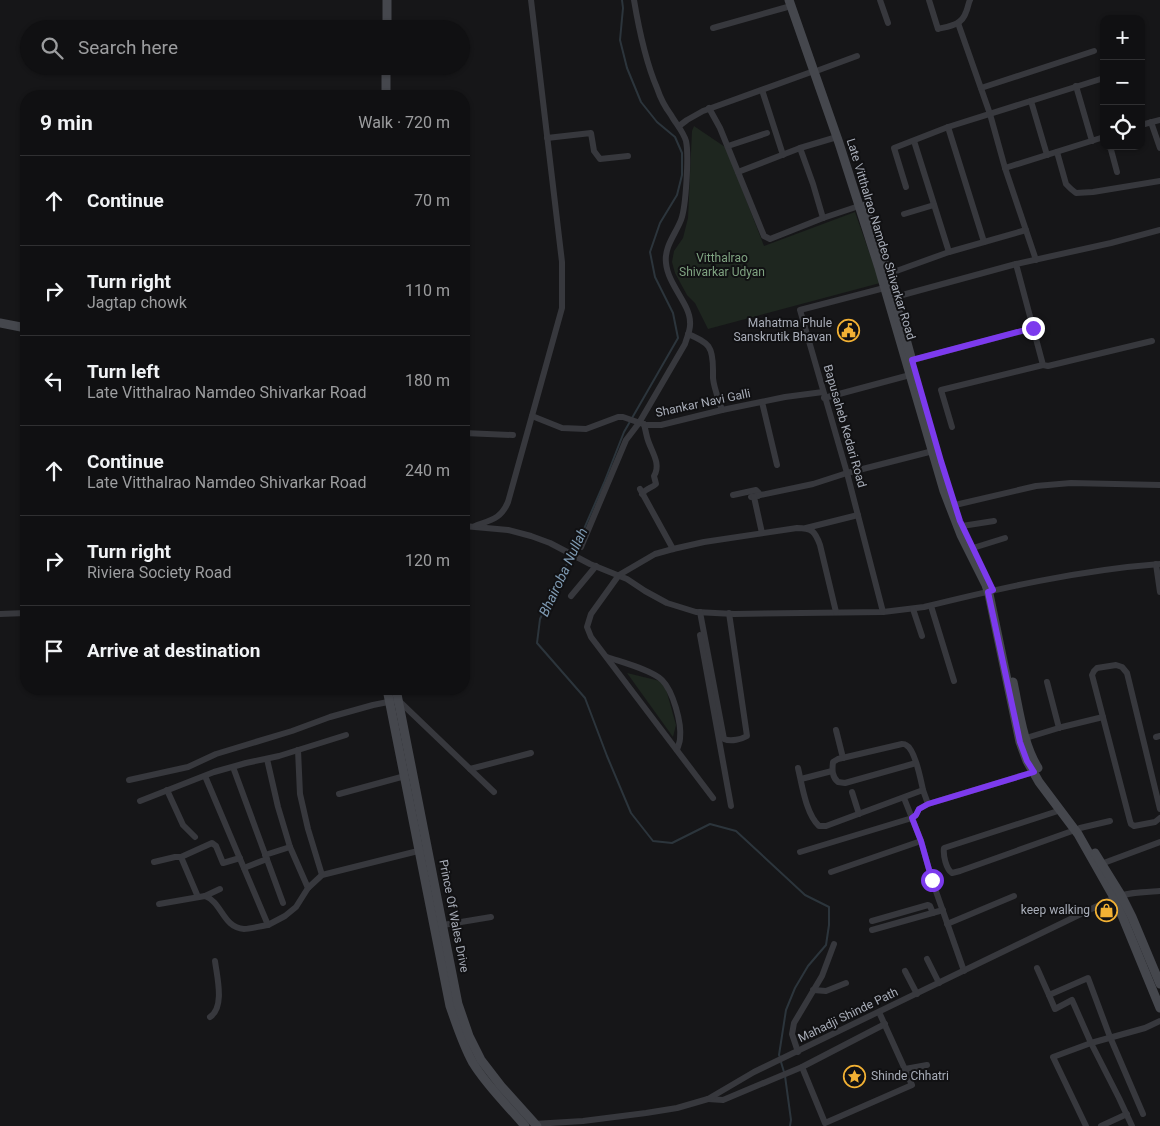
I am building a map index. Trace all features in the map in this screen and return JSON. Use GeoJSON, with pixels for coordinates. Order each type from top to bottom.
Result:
{"type":"FeatureCollection","features":[{"type":"Feature","properties":{"kind":"main road"},"geometry":{"type":"LineString","coordinates":[[387,0],[387,20]]}},
{"type":"Feature","properties":{"kind":"main road","name":"Late Vitthalrao Namdeo Shivarkar Road"},"geometry":{"type":"LineString","coordinates":[[792,2],[888,274],[888,287],[895,297],[909,360],[910,376],[944,491],[957,526],[990,591],[1020,742],[1027,761],[1039,782],[1077,829],[1117,897],[1132,917],[1160,984]]}},
{"type":"Feature","properties":{"kind":"main road","name":"Late Vitthalrao Namdeo Shivarkar Road"},"geometry":{"type":"LineString","coordinates":[[816,70],[859,206],[888,287],[954,505],[990,591],[1033,760],[1049,787],[1102,864],[1117,897],[1125,922],[1160,1008]]}},
{"type":"Feature","properties":{"kind":"main road"},"geometry":{"type":"LineString","coordinates":[[386,75],[386,90]]}},
{"type":"Feature","properties":{"kind":"main road"},"geometry":{"type":"LineString","coordinates":[[0,323],[20,327]]}},
{"type":"Feature","properties":{"kind":"main road","name":"Prince Of Wales Drive"},"geometry":{"type":"LineString","coordinates":[[391,695],[394,700],[424,849],[450,1006],[461,1039],[474,1064],[495,1092],[525,1126]]}},
{"type":"Feature","properties":{"kind":"main road","name":"Prince Of Wales Drive"},"geometry":{"type":"LineString","coordinates":[[395,695],[394,700],[405,776],[443,925],[458,1004],[469,1036],[481,1060],[534,1125]]}},
{"type":"Feature","properties":{"kind":"street"},"geometry":{"type":"LineString","coordinates":[[474,527],[498,517],[504,511],[508,502],[562,308],[562,262],[531,0]]}},
{"type":"Feature","properties":{"kind":"street"},"geometry":{"type":"LineString","coordinates":[[581,547],[626,440],[642,424],[685,344],[691,321],[688,311],[673,286],[666,262],[666,251],[684,210],[686,141],[657,88],[647,62],[634,0]]}},
{"type":"Feature","properties":{"kind":"street"},"geometry":{"type":"LineString","coordinates":[[880,0],[888,24]]}},
{"type":"Feature","properties":{"kind":"street"},"geometry":{"type":"LineString","coordinates":[[929,0],[938,29],[958,24],[963,18],[970,0]]}},
{"type":"Feature","properties":{"kind":"street"},"geometry":{"type":"LineString","coordinates":[[713,28],[792,2]]}},
{"type":"Feature","properties":{"kind":"street"},"geometry":{"type":"LineString","coordinates":[[958,24],[990,114],[1005,168],[1036,260]]}},
{"type":"Feature","properties":{"kind":"street"},"geometry":{"type":"LineString","coordinates":[[980,88],[1094,51]]}},
{"type":"Feature","properties":{"kind":"street"},"geometry":{"type":"LineString","coordinates":[[679,126],[710,108],[857,56]]}},
{"type":"Feature","properties":{"kind":"street"},"geometry":{"type":"LineString","coordinates":[[906,187],[894,148],[948,127],[1100,79]]}},
{"type":"Feature","properties":{"kind":"street"},"geometry":{"type":"LineString","coordinates":[[1076,86],[1092,141]]}},
{"type":"Feature","properties":{"kind":"street"},"geometry":{"type":"LineString","coordinates":[[762,90],[783,155]]}},
{"type":"Feature","properties":{"kind":"street"},"geometry":{"type":"LineString","coordinates":[[1031,101],[1047,155]]}},
{"type":"Feature","properties":{"kind":"street"},"geometry":{"type":"LineString","coordinates":[[710,108],[766,238],[770,239],[859,206]]}},
{"type":"Feature","properties":{"kind":"street"},"geometry":{"type":"LineString","coordinates":[[1145,124],[1160,120]]}},
{"type":"Feature","properties":{"kind":"street"},"geometry":{"type":"LineString","coordinates":[[1151,122],[1160,148]]}},
{"type":"Feature","properties":{"kind":"street"},"geometry":{"type":"LineString","coordinates":[[948,127],[984,242]]}},
{"type":"Feature","properties":{"kind":"street"},"geometry":{"type":"LineString","coordinates":[[547,138],[591,133],[594,151],[600,159],[628,156]]}},
{"type":"Feature","properties":{"kind":"street"},"geometry":{"type":"LineString","coordinates":[[728,146],[767,133]]}},
{"type":"Feature","properties":{"kind":"street"},"geometry":{"type":"LineString","coordinates":[[738,172],[800,148],[837,138]]}},
{"type":"Feature","properties":{"kind":"street"},"geometry":{"type":"LineString","coordinates":[[1005,168],[1100,138]]}},
{"type":"Feature","properties":{"kind":"street"},"geometry":{"type":"LineString","coordinates":[[914,141],[949,252]]}},
{"type":"Feature","properties":{"kind":"street"},"geometry":{"type":"LineString","coordinates":[[800,148],[823,218]]}},
{"type":"Feature","properties":{"kind":"street"},"geometry":{"type":"LineString","coordinates":[[1111,150],[1117,172]]}},
{"type":"Feature","properties":{"kind":"street"},"geometry":{"type":"LineString","coordinates":[[1057,152],[1066,184],[1076,193],[1160,181]]}},
{"type":"Feature","properties":{"kind":"street"},"geometry":{"type":"LineString","coordinates":[[904,214],[934,205]]}},
{"type":"Feature","properties":{"kind":"street"},"geometry":{"type":"LineString","coordinates":[[888,274],[949,252],[1026,230]]}},
{"type":"Feature","properties":{"kind":"street"},"geometry":{"type":"LineString","coordinates":[[895,297],[1016,264],[1112,243],[1160,230]]}},
{"type":"Feature","properties":{"kind":"street"},"geometry":{"type":"LineString","coordinates":[[1016,264],[1043,365]]}},
{"type":"Feature","properties":{"kind":"street","name":"Bapusaheb Kedari Road"},"geometry":{"type":"LineString","coordinates":[[883,612],[847,473],[800,310],[888,287]]}},
{"type":"Feature","properties":{"kind":"street"},"geometry":{"type":"LineString","coordinates":[[909,360],[1033,328]]}},
{"type":"Feature","properties":{"kind":"street"},"geometry":{"type":"LineString","coordinates":[[688,334],[709,346],[713,378],[722,410]]}},
{"type":"Feature","properties":{"kind":"street"},"geometry":{"type":"LineString","coordinates":[[952,427],[942,390],[1152,341]]}},
{"type":"Feature","properties":{"kind":"street","name":"Shankar Navi Galli"},"geometry":{"type":"LineString","coordinates":[[532,416],[562,428],[586,429],[618,416],[642,424],[662,426],[722,410],[785,397],[824,395],[910,376]]}},
{"type":"Feature","properties":{"kind":"street"},"geometry":{"type":"LineString","coordinates":[[762,402],[777,465]]}},
{"type":"Feature","properties":{"kind":"street"},"geometry":{"type":"LineString","coordinates":[[642,424],[657,462],[657,471],[654,476],[655,486],[641,492],[673,549]]}},
{"type":"Feature","properties":{"kind":"street"},"geometry":{"type":"LineString","coordinates":[[470,434],[513,435]]}},
{"type":"Feature","properties":{"kind":"street"},"geometry":{"type":"LineString","coordinates":[[754,497],[813,484],[847,473],[933,452]]}},
{"type":"Feature","properties":{"kind":"street"},"geometry":{"type":"LineString","coordinates":[[954,505],[1036,486],[1071,483],[1160,485]]}},
{"type":"Feature","properties":{"kind":"street"},"geometry":{"type":"LineString","coordinates":[[733,495],[756,490],[759,493],[754,497]]}},
{"type":"Feature","properties":{"kind":"street"},"geometry":{"type":"LineString","coordinates":[[754,497],[762,533]]}},
{"type":"Feature","properties":{"kind":"street"},"geometry":{"type":"LineString","coordinates":[[713,798],[591,637],[587,628],[592,614],[619,575],[655,554],[704,542],[805,528],[858,515]]}},
{"type":"Feature","properties":{"kind":"street"},"geometry":{"type":"LineString","coordinates":[[962,526],[994,521]]}},
{"type":"Feature","properties":{"kind":"street"},"geometry":{"type":"LineString","coordinates":[[470,527],[508,530],[550,543],[593,565],[627,579],[667,603],[698,612],[883,612],[913,609],[990,591],[1126,566],[1158,564],[1160,592]]}},
{"type":"Feature","properties":{"kind":"street"},"geometry":{"type":"LineString","coordinates":[[805,528],[812,530],[817,536],[836,612]]}},
{"type":"Feature","properties":{"kind":"street"},"geometry":{"type":"LineString","coordinates":[[973,548],[1006,538]]}},
{"type":"Feature","properties":{"kind":"street"},"geometry":{"type":"LineString","coordinates":[[572,596],[593,565]]}},
{"type":"Feature","properties":{"kind":"street"},"geometry":{"type":"LineString","coordinates":[[931,606],[954,681]]}},
{"type":"Feature","properties":{"kind":"street"},"geometry":{"type":"LineString","coordinates":[[913,609],[922,636]]}},
{"type":"Feature","properties":{"kind":"street"},"geometry":{"type":"LineString","coordinates":[[698,612],[724,739],[727,741],[748,736],[729,613]]}},
{"type":"Feature","properties":{"kind":"street"},"geometry":{"type":"LineString","coordinates":[[698,612],[731,806]]}},
{"type":"Feature","properties":{"kind":"street"},"geometry":{"type":"LineString","coordinates":[[0,614],[20,613]]}},
{"type":"Feature","properties":{"kind":"street"},"geometry":{"type":"LineString","coordinates":[[607,657],[653,674],[662,680],[670,691],[679,719],[680,739],[677,750]]}},
{"type":"Feature","properties":{"kind":"street"},"geometry":{"type":"LineString","coordinates":[[1160,809],[1127,673],[1122,667],[1116,665],[1097,668],[1092,675],[1131,824],[1134,826],[1145,825],[1155,822],[1160,818]]}},
{"type":"Feature","properties":{"kind":"street"},"geometry":{"type":"LineString","coordinates":[[1047,682],[1059,728]]}},
{"type":"Feature","properties":{"kind":"street"},"geometry":{"type":"LineString","coordinates":[[130,780],[188,767],[216,754],[292,731],[330,717],[373,704],[394,700],[494,792]]}},
{"type":"Feature","properties":{"kind":"street"},"geometry":{"type":"LineString","coordinates":[[1026,738],[1103,717]]}},
{"type":"Feature","properties":{"kind":"street"},"geometry":{"type":"LineString","coordinates":[[836,730],[843,758]]}},
{"type":"Feature","properties":{"kind":"street"},"geometry":{"type":"LineString","coordinates":[[140,802],[233,766],[267,759],[346,735]]}},
{"type":"Feature","properties":{"kind":"street"},"geometry":{"type":"LineString","coordinates":[[916,763],[845,783],[835,780],[832,771],[833,762],[838,759],[902,744],[907,745],[911,749],[916,763],[928,804]]}},
{"type":"Feature","properties":{"kind":"street"},"geometry":{"type":"LineString","coordinates":[[298,750],[300,794],[322,875]]}},
{"type":"Feature","properties":{"kind":"street"},"geometry":{"type":"LineString","coordinates":[[470,769],[531,753]]}},
{"type":"Feature","properties":{"kind":"street"},"geometry":{"type":"LineString","coordinates":[[267,759],[290,847],[308,888]]}},
{"type":"Feature","properties":{"kind":"street"},"geometry":{"type":"LineString","coordinates":[[233,766],[283,903]]}},
{"type":"Feature","properties":{"kind":"street"},"geometry":{"type":"LineString","coordinates":[[798,768],[810,814],[819,826],[826,826],[924,790]]}},
{"type":"Feature","properties":{"kind":"street"},"geometry":{"type":"LineString","coordinates":[[801,779],[832,771]]}},
{"type":"Feature","properties":{"kind":"street"},"geometry":{"type":"LineString","coordinates":[[800,852],[914,816],[919,809],[928,804],[1034,772]]}},
{"type":"Feature","properties":{"kind":"street"},"geometry":{"type":"LineString","coordinates":[[205,776],[268,926]]}},
{"type":"Feature","properties":{"kind":"street"},"geometry":{"type":"LineString","coordinates":[[339,794],[405,776]]}},
{"type":"Feature","properties":{"kind":"street"},"geometry":{"type":"LineString","coordinates":[[167,790],[183,825],[195,837]]}},
{"type":"Feature","properties":{"kind":"street"},"geometry":{"type":"LineString","coordinates":[[852,792],[858,814]]}},
{"type":"Feature","properties":{"kind":"street"},"geometry":{"type":"LineString","coordinates":[[904,798],[914,816],[932,880],[964,971]]}},
{"type":"Feature","properties":{"kind":"street"},"geometry":{"type":"LineString","coordinates":[[1061,810],[944,848],[943,852],[949,871],[952,873],[960,871],[1077,829],[1110,821]]}},
{"type":"Feature","properties":{"kind":"street"},"geometry":{"type":"LineString","coordinates":[[830,872],[921,841]]}},
{"type":"Feature","properties":{"kind":"street"},"geometry":{"type":"LineString","coordinates":[[1102,864],[1160,842]]}},
{"type":"Feature","properties":{"kind":"street"},"geometry":{"type":"LineString","coordinates":[[154,862],[182,857],[212,843],[216,846],[223,863],[240,858]]}},
{"type":"Feature","properties":{"kind":"street"},"geometry":{"type":"LineString","coordinates":[[244,868],[290,847]]}},
{"type":"Feature","properties":{"kind":"street"},"geometry":{"type":"LineString","coordinates":[[202,897],[211,898],[233,926],[243,929],[268,926],[296,907],[308,888],[322,875],[424,849]]}},
{"type":"Feature","properties":{"kind":"street"},"geometry":{"type":"LineString","coordinates":[[182,857],[202,897]]}},
{"type":"Feature","properties":{"kind":"street"},"geometry":{"type":"LineString","coordinates":[[159,904],[202,897],[220,889]]}},
{"type":"Feature","properties":{"kind":"street"},"geometry":{"type":"LineString","coordinates":[[1117,897],[1160,891]]}},
{"type":"Feature","properties":{"kind":"street"},"geometry":{"type":"LineString","coordinates":[[947,924],[1014,896]]}},
{"type":"Feature","properties":{"kind":"street","name":"Mahadji Shinde Path"},"geometry":{"type":"LineString","coordinates":[[534,1125],[583,1121],[672,1109],[708,1099],[754,1072],[1117,897]]}},
{"type":"Feature","properties":{"kind":"street"},"geometry":{"type":"LineString","coordinates":[[872,921],[928,905],[933,913]]}},
{"type":"Feature","properties":{"kind":"street"},"geometry":{"type":"LineString","coordinates":[[872,930],[943,910]]}},
{"type":"Feature","properties":{"kind":"street"},"geometry":{"type":"LineString","coordinates":[[443,925],[491,917]]}},
{"type":"Feature","properties":{"kind":"street"},"geometry":{"type":"LineString","coordinates":[[798,1052],[792,1034],[794,1022],[822,976],[834,944]]}},
{"type":"Feature","properties":{"kind":"street"},"geometry":{"type":"LineString","coordinates":[[927,960],[939,983]]}},
{"type":"Feature","properties":{"kind":"street"},"geometry":{"type":"LineString","coordinates":[[210,1017],[215,1013],[219,1004],[215,961]]}},
{"type":"Feature","properties":{"kind":"street"},"geometry":{"type":"LineString","coordinates":[[1037,968],[1055,1008],[1072,1000],[1132,1126]]}},
{"type":"Feature","properties":{"kind":"street"},"geometry":{"type":"LineString","coordinates":[[905,971],[917,994]]}},
{"type":"Feature","properties":{"kind":"street"},"geometry":{"type":"LineString","coordinates":[[1049,995],[1088,978],[1110,1037],[1143,1114]]}},
{"type":"Feature","properties":{"kind":"street"},"geometry":{"type":"LineString","coordinates":[[814,990],[826,991],[846,983]]}},
{"type":"Feature","properties":{"kind":"street"},"geometry":{"type":"LineString","coordinates":[[802,1067],[824,1124],[912,1085],[879,1012]]}},
{"type":"Feature","properties":{"kind":"street"},"geometry":{"type":"LineString","coordinates":[[1086,1126],[1053,1057],[1160,1022]]}},
{"type":"Feature","properties":{"kind":"street"},"geometry":{"type":"LineString","coordinates":[[708,1099],[723,1100],[802,1067],[885,1024]]}},
{"type":"Feature","properties":{"kind":"street"},"geometry":{"type":"LineString","coordinates":[[905,1069],[927,1065]]}},
{"type":"Feature","properties":{"kind":"street"},"geometry":{"type":"LineString","coordinates":[[1101,1126],[1127,1114]]}},
{"type":"Feature","properties":{"kind":"street","name":"Mahadji Shinde Path"},"geometry":{"type":"LineString","coordinates":[[568,1126],[583,1121]]}},
{"type":"Feature","properties":{"kind":"green space","name":"Vitthalrao Shivarkar Udyan"},"geometry":{"type":"Polygon","coordinates":[[[694,126],[727,150],[764,246],[855,212],[880,283],[708,329],[695,303],[687,295],[675,273],[672,262],[674,251],[683,238],[688,218],[692,131],[694,126]]]}},
{"type":"Feature","properties":{"kind":"green space"},"geometry":{"type":"Polygon","coordinates":[[[627,673],[664,682],[676,725],[673,737],[627,673]]]}},
{"type":"Feature","properties":{"kind":"waterway","name":"Bhairoba Nullah"},"geometry":{"type":"LineString","coordinates":[[622,0],[620,40],[627,68],[641,102],[657,122],[675,137],[682,153],[682,175],[677,195],[660,223],[650,252],[655,277],[673,313],[678,338],[624,432],[577,545],[540,619],[537,643],[585,698],[631,813],[653,841],[672,843],[710,824],[736,831],[805,895],[829,907],[826,945],[808,966],[795,988],[786,1010],[780,1057]]}},
{"type":"Feature","properties":{"kind":"waterway","name":"Bhairoba Nullah"},"geometry":{"type":"LineString","coordinates":[[781,1062],[784,1072]]}},
{"type":"Feature","properties":{"kind":"waterway","name":"Bhairoba Nullah"},"geometry":{"type":"LineString","coordinates":[[785,1076],[791,1120],[790,1126]]}},
{"type":"Feature","properties":{"kind":"place","name":"Mahatma Phule Sanskrutik Bhavan"},"geometry":{"type":"Point","coordinates":[848,330]}},
{"type":"Feature","properties":{"kind":"place","name":"keep walking"},"geometry":{"type":"Point","coordinates":[1106,910]}},
{"type":"Feature","properties":{"kind":"place","name":"Shinde Chhatri"},"geometry":{"type":"Point","coordinates":[855,1076]}},
{"type":"Feature","properties":{"kind":"route"},"geometry":{"type":"LineString","coordinates":[[932,880],[921,841],[912,818],[919,809],[928,804],[1034,772],[1027,761],[1020,742],[988,592],[993,590],[960,521],[912,360],[1033,328]]}}]}
